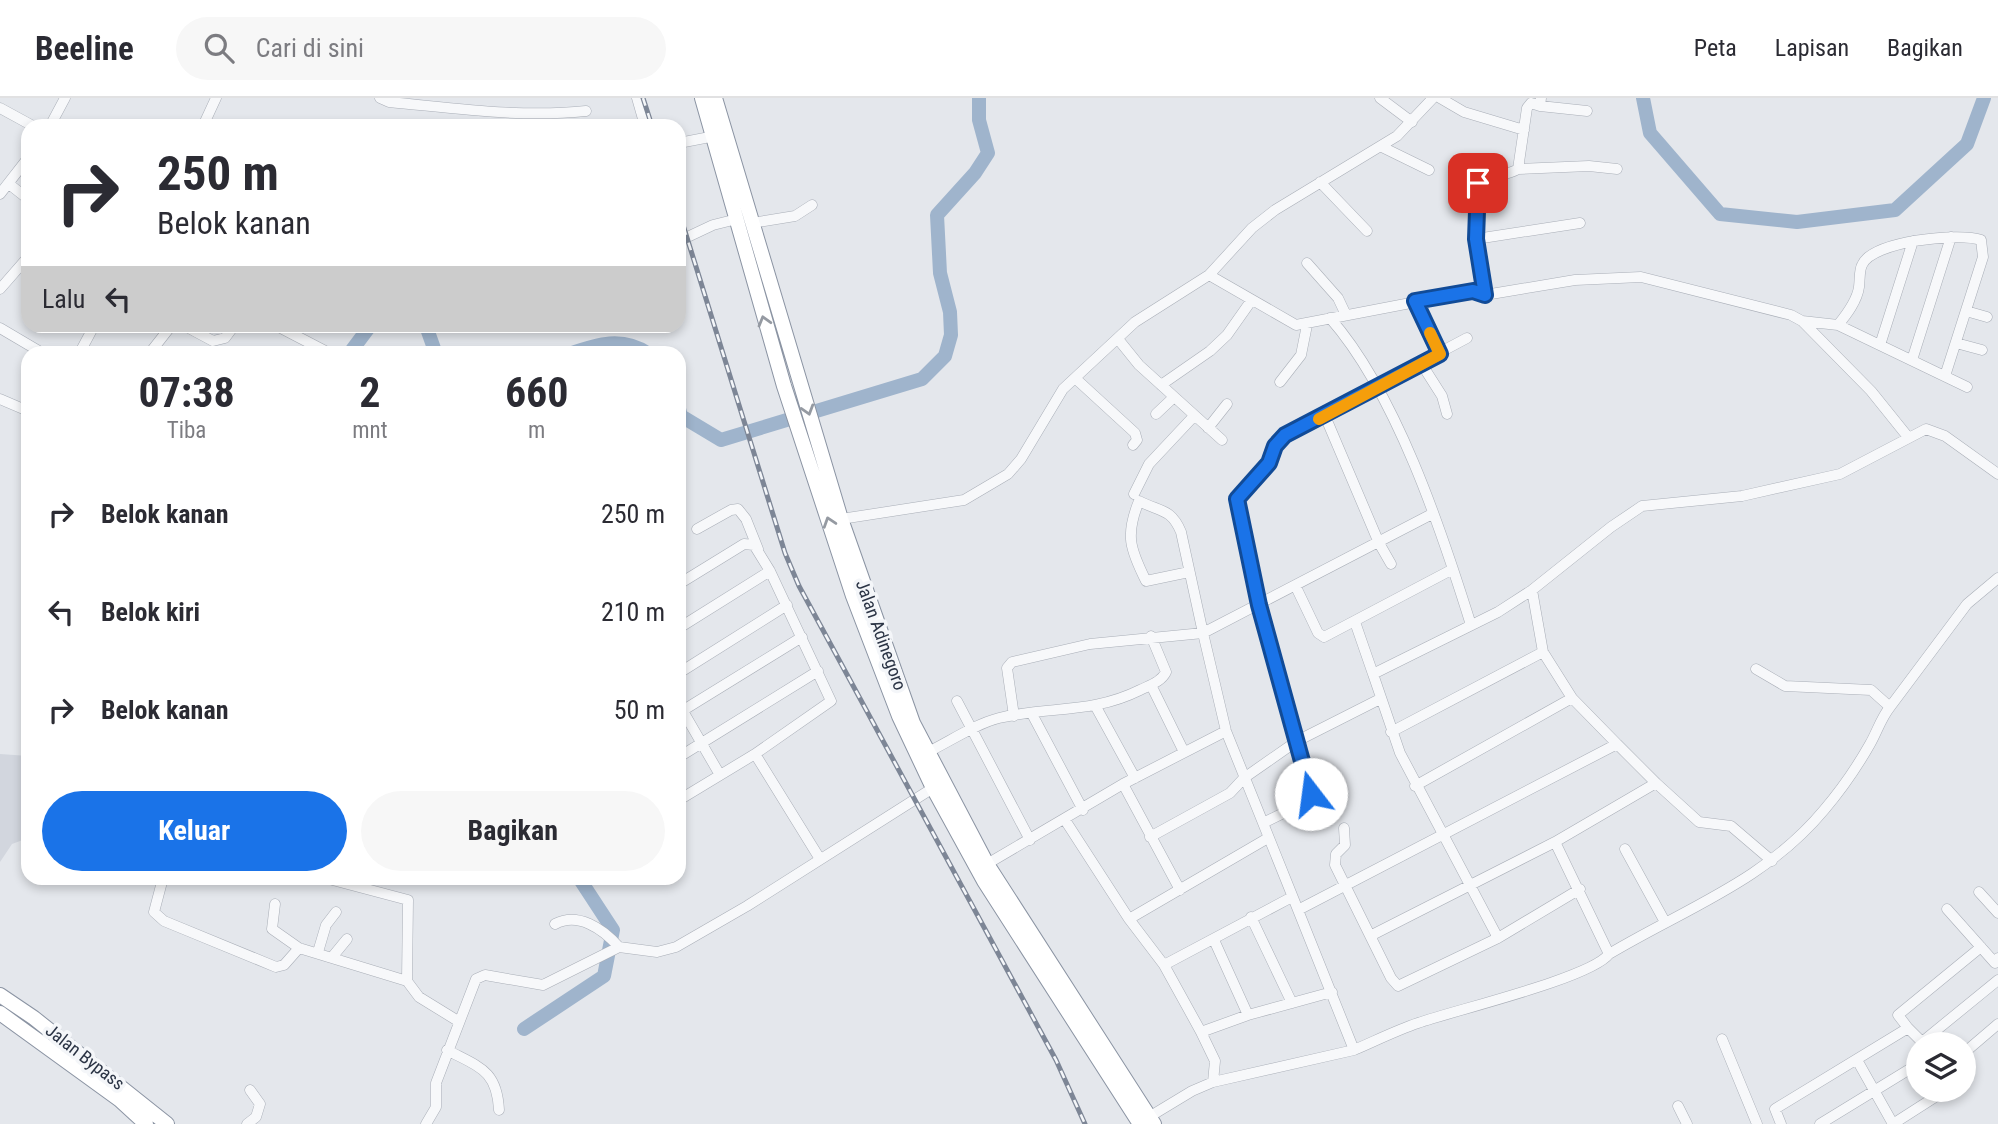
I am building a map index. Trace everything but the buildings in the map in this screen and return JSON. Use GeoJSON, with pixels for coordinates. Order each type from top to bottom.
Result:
{"type":"FeatureCollection","features":[{"type":"Feature","properties":{"kind":"highway"},"geometry":{"type":"LineString","coordinates":[[702,98],[728,161]]}},
{"type":"Feature","properties":{"kind":"highway"},"geometry":{"type":"LineString","coordinates":[[715,98],[735,185]]}},
{"type":"Feature","properties":{"kind":"highway","name":"Jalan Adinegoro"},"geometry":{"type":"LineString","coordinates":[[735,185],[737,219],[784,386],[841,519],[859,594],[926,753],[987,864],[1148,1122]]}},
{"type":"Feature","properties":{"kind":"highway","name":"Jalan Adinegoro"},"geometry":{"type":"LineString","coordinates":[[735,185],[752,223],[799,381],[810,442],[899,716],[933,788],[984,881],[1148,1122]]}},
{"type":"Feature","properties":{"kind":"highway","name":"Jalan Bypass"},"geometry":{"type":"LineString","coordinates":[[0,995],[34,1017],[167,1124]]}},
{"type":"Feature","properties":{"kind":"highway","name":"Jalan Bypass"},"geometry":{"type":"LineString","coordinates":[[0,1013],[120,1100],[146,1124]]}},
{"type":"Feature","properties":{"kind":"highway"},"geometry":{"type":"LineString","coordinates":[[0,1021],[55,1053]]}},
{"type":"Feature","properties":{"kind":"street"},"geometry":{"type":"LineString","coordinates":[[54,119],[65,98]]}},
{"type":"Feature","properties":{"kind":"street"},"geometry":{"type":"LineString","coordinates":[[206,119],[216,98]]}},
{"type":"Feature","properties":{"kind":"street"},"geometry":{"type":"LineString","coordinates":[[380,98],[389,102],[487,111],[551,115],[586,111]]}},
{"type":"Feature","properties":{"kind":"street"},"geometry":{"type":"LineString","coordinates":[[637,98],[643,119]]}},
{"type":"Feature","properties":{"kind":"street"},"geometry":{"type":"LineString","coordinates":[[1380,98],[1412,122]]}},
{"type":"Feature","properties":{"kind":"street"},"geometry":{"type":"LineString","coordinates":[[841,519],[964,500],[1008,474],[1021,459],[1046,414],[1075,378],[1135,322],[1209,275],[1252,228],[1320,182],[1382,146],[1412,122],[1433,98]]}},
{"type":"Feature","properties":{"kind":"street"},"geometry":{"type":"LineString","coordinates":[[1440,98],[1464,112],[1524,130]]}},
{"type":"Feature","properties":{"kind":"street"},"geometry":{"type":"LineString","coordinates":[[1518,169],[1528,106],[1531,103],[1540,102],[1587,111]]}},
{"type":"Feature","properties":{"kind":"street"},"geometry":{"type":"LineString","coordinates":[[0,108],[21,119]]}},
{"type":"Feature","properties":{"kind":"street"},"geometry":{"type":"LineString","coordinates":[[686,141],[715,135]]}},
{"type":"Feature","properties":{"kind":"street"},"geometry":{"type":"LineString","coordinates":[[1382,146],[1429,170]]}},
{"type":"Feature","properties":{"kind":"street"},"geometry":{"type":"LineString","coordinates":[[1485,295],[1476,239],[1475,195],[1479,181],[1503,177],[1518,169],[1589,166],[1617,169]]}},
{"type":"Feature","properties":{"kind":"street"},"geometry":{"type":"LineString","coordinates":[[0,194],[21,168]]}},
{"type":"Feature","properties":{"kind":"street"},"geometry":{"type":"LineString","coordinates":[[1320,182],[1367,232]]}},
{"type":"Feature","properties":{"kind":"street"},"geometry":{"type":"LineString","coordinates":[[9,184],[21,193]]}},
{"type":"Feature","properties":{"kind":"street"},"geometry":{"type":"LineString","coordinates":[[752,223],[795,216],[812,205]]}},
{"type":"Feature","properties":{"kind":"street"},"geometry":{"type":"LineString","coordinates":[[686,238],[713,225],[737,219]]}},
{"type":"Feature","properties":{"kind":"street"},"geometry":{"type":"LineString","coordinates":[[1476,239],[1580,223]]}},
{"type":"Feature","properties":{"kind":"street"},"geometry":{"type":"LineString","coordinates":[[1912,360],[1951,237]]}},
{"type":"Feature","properties":{"kind":"street"},"geometry":{"type":"LineString","coordinates":[[1838,325],[1853,304],[1859,290],[1861,265],[1868,257],[1913,241],[1975,237],[1984,244],[1983,257],[1945,376]]}},
{"type":"Feature","properties":{"kind":"street"},"geometry":{"type":"LineString","coordinates":[[1880,345],[1913,241]]}},
{"type":"Feature","properties":{"kind":"street"},"geometry":{"type":"LineString","coordinates":[[1307,262],[1338,298],[1346,315]]}},
{"type":"Feature","properties":{"kind":"street"},"geometry":{"type":"LineString","coordinates":[[0,289],[21,273]]}},
{"type":"Feature","properties":{"kind":"street"},"geometry":{"type":"LineString","coordinates":[[1209,275],[1291,323],[1307,325],[1330,318],[1473,291],[1485,295],[1575,280],[1641,276],[1791,315],[1802,321],[1871,391],[1908,437]]}},
{"type":"Feature","properties":{"kind":"street"},"geometry":{"type":"LineString","coordinates":[[1161,385],[1210,351],[1227,335],[1251,301]]}},
{"type":"Feature","properties":{"kind":"street"},"geometry":{"type":"LineString","coordinates":[[1415,301],[1440,354]]}},
{"type":"Feature","properties":{"kind":"street"},"geometry":{"type":"LineString","coordinates":[[1966,311],[1987,317]]}},
{"type":"Feature","properties":{"kind":"street"},"geometry":{"type":"LineString","coordinates":[[1330,318],[1377,385],[1432,514],[1471,625]]}},
{"type":"Feature","properties":{"kind":"street"},"geometry":{"type":"LineString","coordinates":[[1802,321],[1838,325],[1967,387]]}},
{"type":"Feature","properties":{"kind":"street"},"geometry":{"type":"LineString","coordinates":[[1280,382],[1301,355],[1307,325]]}},
{"type":"Feature","properties":{"kind":"street"},"geometry":{"type":"LineString","coordinates":[[0,328],[30,346]]}},
{"type":"Feature","properties":{"kind":"street"},"geometry":{"type":"LineString","coordinates":[[198,333],[213,341],[225,338],[229,333]]}},
{"type":"Feature","properties":{"kind":"street"},"geometry":{"type":"LineString","coordinates":[[290,333],[316,346]]}},
{"type":"Feature","properties":{"kind":"street"},"geometry":{"type":"LineString","coordinates":[[1263,824],[1311,799],[1259,605],[1237,499],[1269,463],[1278,441],[1466,338]]}},
{"type":"Feature","properties":{"kind":"street"},"geometry":{"type":"LineString","coordinates":[[1118,339],[1173,398],[1222,440]]}},
{"type":"Feature","properties":{"kind":"street"},"geometry":{"type":"LineString","coordinates":[[1956,343],[1982,351]]}},
{"type":"Feature","properties":{"kind":"street"},"geometry":{"type":"LineString","coordinates":[[1421,363],[1442,396],[1447,414]]}},
{"type":"Feature","properties":{"kind":"street"},"geometry":{"type":"LineString","coordinates":[[1075,378],[1135,433],[1137,440],[1133,445]]}},
{"type":"Feature","properties":{"kind":"street"},"geometry":{"type":"LineString","coordinates":[[1156,414],[1173,398]]}},
{"type":"Feature","properties":{"kind":"street"},"geometry":{"type":"LineString","coordinates":[[0,399],[21,408]]}},
{"type":"Feature","properties":{"kind":"street"},"geometry":{"type":"LineString","coordinates":[[1208,428],[1227,404]]}},
{"type":"Feature","properties":{"kind":"street"},"geometry":{"type":"LineString","coordinates":[[1134,494],[1149,464],[1194,416]]}},
{"type":"Feature","properties":{"kind":"street"},"geometry":{"type":"LineString","coordinates":[[1325,416],[1379,543],[1391,564]]}},
{"type":"Feature","properties":{"kind":"street"},"geometry":{"type":"LineString","coordinates":[[1373,674],[1471,625],[1532,590],[1611,527],[1642,506],[1730,498],[1840,474],[1859,467],[1926,429],[1935,431],[1998,474]]}},
{"type":"Feature","properties":{"kind":"street"},"geometry":{"type":"LineString","coordinates":[[1189,572],[1146,580],[1132,550],[1129,526],[1139,501],[1173,515],[1181,532],[1226,730],[1354,1050]]}},
{"type":"Feature","properties":{"kind":"street"},"geometry":{"type":"LineString","coordinates":[[686,796],[828,705],[831,696],[746,519],[738,509],[731,510],[697,529]]}},
{"type":"Feature","properties":{"kind":"street"},"geometry":{"type":"LineString","coordinates":[[1014,716],[1007,668],[1012,662],[1090,644],[1203,633],[1432,514]]}},
{"type":"Feature","properties":{"kind":"street"},"geometry":{"type":"LineString","coordinates":[[686,580],[744,544],[751,543],[759,550]]}},
{"type":"Feature","properties":{"kind":"street"},"geometry":{"type":"LineString","coordinates":[[1296,587],[1321,637],[1355,622],[1453,569]]}},
{"type":"Feature","properties":{"kind":"street"},"geometry":{"type":"LineString","coordinates":[[686,624],[770,571]]}},
{"type":"Feature","properties":{"kind":"street"},"geometry":{"type":"LineString","coordinates":[[1148,1122],[1192,1091],[1213,1082],[1354,1050],[1419,1023],[1596,967],[1609,954],[1665,922],[1712,900],[1791,846],[1825,809],[1869,745],[1890,707],[1967,604],[1998,578]]}},
{"type":"Feature","properties":{"kind":"street"},"geometry":{"type":"LineString","coordinates":[[1532,590],[1544,652],[1572,698],[1656,783],[1699,822],[1731,826],[1772,861]]}},
{"type":"Feature","properties":{"kind":"street"},"geometry":{"type":"LineString","coordinates":[[686,669],[787,605]]}},
{"type":"Feature","properties":{"kind":"street"},"geometry":{"type":"LineString","coordinates":[[1355,622],[1391,732],[1415,786],[1498,938]]}},
{"type":"Feature","properties":{"kind":"street"},"geometry":{"type":"LineString","coordinates":[[926,753],[997,719],[1096,707],[1121,700],[1151,685],[1166,672],[1151,636]]}},
{"type":"Feature","properties":{"kind":"street"},"geometry":{"type":"LineString","coordinates":[[686,705],[802,637]]}},
{"type":"Feature","properties":{"kind":"street"},"geometry":{"type":"LineString","coordinates":[[1391,732],[1544,652]]}},
{"type":"Feature","properties":{"kind":"street"},"geometry":{"type":"LineString","coordinates":[[1756,669],[1785,686],[1871,690],[1890,707]]}},
{"type":"Feature","properties":{"kind":"street"},"geometry":{"type":"LineString","coordinates":[[686,753],[818,671]]}},
{"type":"Feature","properties":{"kind":"street"},"geometry":{"type":"LineString","coordinates":[[1151,685],[1184,752]]}},
{"type":"Feature","properties":{"kind":"street"},"geometry":{"type":"LineString","coordinates":[[1415,786],[1572,698]]}},
{"type":"Feature","properties":{"kind":"street"},"geometry":{"type":"LineString","coordinates":[[1150,837],[1230,793],[1244,778],[1297,741],[1380,699]]}},
{"type":"Feature","properties":{"kind":"street"},"geometry":{"type":"LineString","coordinates":[[957,701],[1030,840]]}},
{"type":"Feature","properties":{"kind":"street"},"geometry":{"type":"LineString","coordinates":[[1096,707],[1135,778]]}},
{"type":"Feature","properties":{"kind":"street"},"geometry":{"type":"LineString","coordinates":[[1032,714],[1083,810]]}},
{"type":"Feature","properties":{"kind":"street"},"geometry":{"type":"LineString","coordinates":[[686,717],[720,775]]}},
{"type":"Feature","properties":{"kind":"street"},"geometry":{"type":"LineString","coordinates":[[987,864],[1135,778],[1226,730]]}},
{"type":"Feature","properties":{"kind":"street"},"geometry":{"type":"LineString","coordinates":[[1298,910],[1617,744]]}},
{"type":"Feature","properties":{"kind":"street"},"geometry":{"type":"LineString","coordinates":[[755,754],[820,859]]}},
{"type":"Feature","properties":{"kind":"street"},"geometry":{"type":"LineString","coordinates":[[1373,935],[1470,883],[1555,842],[1656,783]]}},
{"type":"Feature","properties":{"kind":"street"},"geometry":{"type":"LineString","coordinates":[[1123,785],[1180,890]]}},
{"type":"Feature","properties":{"kind":"street"},"geometry":{"type":"LineString","coordinates":[[426,1124],[436,1107],[436,1083],[447,1050],[472,983],[480,976],[543,985],[615,947],[657,952],[676,947],[747,906],[933,788]]}},
{"type":"Feature","properties":{"kind":"street"},"geometry":{"type":"LineString","coordinates":[[1065,820],[1129,919],[1164,965],[1215,1061],[1213,1082]]}},
{"type":"Feature","properties":{"kind":"street"},"geometry":{"type":"LineString","coordinates":[[1344,828],[1345,845],[1334,860],[1345,886],[1373,935],[1391,978],[1398,986],[1498,938],[1580,889]]}},
{"type":"Feature","properties":{"kind":"street"},"geometry":{"type":"LineString","coordinates":[[1129,919],[1268,838]]}},
{"type":"Feature","properties":{"kind":"street"},"geometry":{"type":"LineString","coordinates":[[1555,842],[1580,889],[1609,954]]}},
{"type":"Feature","properties":{"kind":"street"},"geometry":{"type":"LineString","coordinates":[[1625,849],[1665,922]]}},
{"type":"Feature","properties":{"kind":"street"},"geometry":{"type":"LineString","coordinates":[[161,885],[154,912],[164,921],[276,967],[284,965],[299,948]]}},
{"type":"Feature","properties":{"kind":"street"},"geometry":{"type":"LineString","coordinates":[[351,885],[408,900],[407,981],[419,998],[458,1021]]}},
{"type":"Feature","properties":{"kind":"street"},"geometry":{"type":"LineString","coordinates":[[1979,892],[1998,913]]}},
{"type":"Feature","properties":{"kind":"street"},"geometry":{"type":"LineString","coordinates":[[1164,965],[1293,897]]}},
{"type":"Feature","properties":{"kind":"street"},"geometry":{"type":"LineString","coordinates":[[275,904],[273,931],[299,948],[333,956],[407,981]]}},
{"type":"Feature","properties":{"kind":"street"},"geometry":{"type":"LineString","coordinates":[[1947,909],[1995,963],[1998,958]]}},
{"type":"Feature","properties":{"kind":"street"},"geometry":{"type":"LineString","coordinates":[[318,953],[326,925],[336,912]]}},
{"type":"Feature","properties":{"kind":"street"},"geometry":{"type":"LineString","coordinates":[[1251,917],[1293,1003]]}},
{"type":"Feature","properties":{"kind":"street"},"geometry":{"type":"LineString","coordinates":[[555,924],[568,918],[580,919],[599,929],[615,947]]}},
{"type":"Feature","properties":{"kind":"street"},"geometry":{"type":"LineString","coordinates":[[333,956],[346,939]]}},
{"type":"Feature","properties":{"kind":"street"},"geometry":{"type":"LineString","coordinates":[[1214,940],[1248,1015]]}},
{"type":"Feature","properties":{"kind":"street"},"geometry":{"type":"LineString","coordinates":[[1912,1032],[1898,1015],[1981,947]]}},
{"type":"Feature","properties":{"kind":"street"},"geometry":{"type":"LineString","coordinates":[[1936,1032],[1998,981]]}},
{"type":"Feature","properties":{"kind":"street"},"geometry":{"type":"LineString","coordinates":[[1201,1032],[1248,1015],[1332,992]]}},
{"type":"Feature","properties":{"kind":"street"},"geometry":{"type":"LineString","coordinates":[[1976,1043],[1998,1024]]}},
{"type":"Feature","properties":{"kind":"street"},"geometry":{"type":"LineString","coordinates":[[1781,1124],[1775,1109],[1908,1028]]}},
{"type":"Feature","properties":{"kind":"street"},"geometry":{"type":"LineString","coordinates":[[1722,1038],[1757,1124]]}},
{"type":"Feature","properties":{"kind":"street"},"geometry":{"type":"LineString","coordinates":[[447,1050],[482,1068],[492,1077],[498,1094],[499,1110]]}},
{"type":"Feature","properties":{"kind":"street"},"geometry":{"type":"LineString","coordinates":[[1857,1060],[1893,1124],[1927,1102]]}},
{"type":"Feature","properties":{"kind":"street"},"geometry":{"type":"LineString","coordinates":[[1820,1124],[1906,1072]]}},
{"type":"Feature","properties":{"kind":"street"},"geometry":{"type":"LineString","coordinates":[[247,1124],[256,1117],[260,1104],[250,1090]]}},
{"type":"Feature","properties":{"kind":"street"},"geometry":{"type":"LineString","coordinates":[[1678,1106],[1687,1124]]}},
{"type":"Feature","properties":{"kind":"shaded area"},"geometry":{"type":"Polygon","coordinates":[[[0,754],[21,756],[21,841],[12,844],[0,862],[0,754]]]}},
{"type":"Feature","properties":{"kind":"waterway"},"geometry":{"type":"LineString","coordinates":[[686,419],[721,440],[922,379],[945,356],[951,335],[950,312],[940,273],[937,215],[975,173],[988,153],[979,120],[979,98]]}},
{"type":"Feature","properties":{"kind":"waterway"},"geometry":{"type":"LineString","coordinates":[[1643,98],[1650,133],[1720,214],[1797,222],[1895,210],[1967,144],[1984,98]]}},
{"type":"Feature","properties":{"kind":"waterway"},"geometry":{"type":"LineString","coordinates":[[355,346],[365,333]]}},
{"type":"Feature","properties":{"kind":"waterway"},"geometry":{"type":"LineString","coordinates":[[428,333],[433,346]]}},
{"type":"Feature","properties":{"kind":"waterway"},"geometry":{"type":"LineString","coordinates":[[595,346],[619,343],[632,346]]}},
{"type":"Feature","properties":{"kind":"waterway"},"geometry":{"type":"LineString","coordinates":[[524,1029],[604,976],[613,930],[584,885]]}},
{"type":"Feature","properties":{"kind":"railway"},"geometry":{"type":"LineString","coordinates":[[643,98],[650,119]]}},
{"type":"Feature","properties":{"kind":"railway"},"geometry":{"type":"LineString","coordinates":[[686,235],[785,553],[799,586],[1056,1060],[1085,1124]]}},
{"type":"Feature","properties":{"kind":"slow traffic"},"geometry":{"type":"LineString","coordinates":[[1319,419],[1377,385],[1440,354],[1430,333]]}},
{"type":"Feature","properties":{"kind":"route"},"geometry":{"type":"LineString","coordinates":[[1311,794],[1259,605],[1237,499],[1269,463],[1275,446],[1285,435],[1440,354],[1415,301],[1473,291],[1485,295],[1476,239],[1475,195],[1478,183]]}}]}
